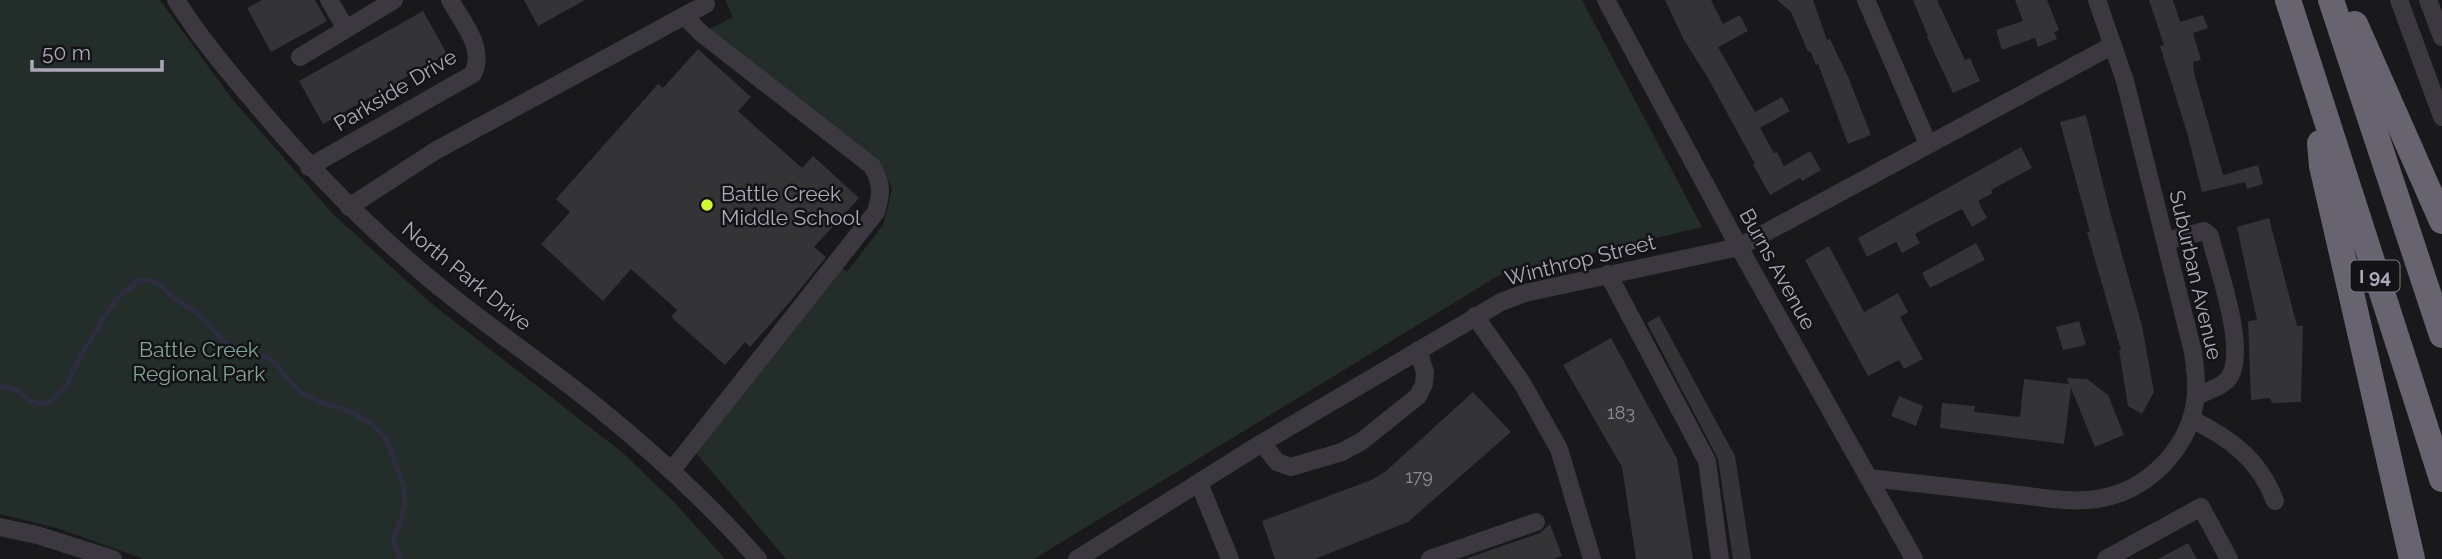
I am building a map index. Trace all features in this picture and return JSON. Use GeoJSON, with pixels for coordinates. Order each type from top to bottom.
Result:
{"type":"FeatureCollection","features":[{"type":"Feature","properties":{"kind":"highway","name":"I 94"},"geometry":{"type":"LineString","coordinates":[[2288,0],[2442,479]]}},
{"type":"Feature","properties":{"kind":"highway","name":"I 94"},"geometry":{"type":"LineString","coordinates":[[2332,0],[2442,335]]}},
{"type":"Feature","properties":{"kind":"highway"},"geometry":{"type":"LineString","coordinates":[[2345,0],[2442,221]]}},
{"type":"Feature","properties":{"kind":"highway"},"geometry":{"type":"LineString","coordinates":[[2312,72],[2322,166],[2412,559]]}},
{"type":"Feature","properties":{"kind":"street","name":"North Park Drive"},"geometry":{"type":"LineString","coordinates":[[176,0],[197,34],[309,167],[349,206],[425,275],[595,405],[672,470],[758,559]]}},
{"type":"Feature","properties":{"kind":"street"},"geometry":{"type":"LineString","coordinates":[[329,0],[346,29]]}},
{"type":"Feature","properties":{"kind":"street"},"geometry":{"type":"LineString","coordinates":[[300,57],[394,0]]}},
{"type":"Feature","properties":{"kind":"street","name":"Parkside Drive"},"geometry":{"type":"LineString","coordinates":[[309,167],[473,74],[478,64],[475,44],[450,0]]}},
{"type":"Feature","properties":{"kind":"street","name":"Burns Avenue"},"geometry":{"type":"LineString","coordinates":[[1606,0],[1739,247],[1914,559]]}},
{"type":"Feature","properties":{"kind":"street"},"geometry":{"type":"LineString","coordinates":[[1866,0],[1928,144]]}},
{"type":"Feature","properties":{"kind":"street","name":"Suburban Avenue"},"geometry":{"type":"LineString","coordinates":[[1869,478],[2065,500],[2100,499],[2124,492],[2146,480],[2173,454],[2186,432],[2196,396],[2197,377],[2193,352],[2125,81],[2097,0]]}},
{"type":"Feature","properties":{"kind":"street"},"geometry":{"type":"LineString","coordinates":[[2399,0],[2442,117]]}},
{"type":"Feature","properties":{"kind":"street"},"geometry":{"type":"LineString","coordinates":[[2428,0],[2442,37]]}},
{"type":"Feature","properties":{"kind":"street"},"geometry":{"type":"LineString","coordinates":[[349,206],[435,151],[706,4]]}},
{"type":"Feature","properties":{"kind":"street"},"geometry":{"type":"LineString","coordinates":[[672,470],[876,212],[882,192],[880,180],[872,166],[701,33],[684,16]]}},
{"type":"Feature","properties":{"kind":"street","name":"Winthrop Street"},"geometry":{"type":"LineString","coordinates":[[1077,559],[1262,443],[1501,302],[1525,293],[1739,247],[2113,44]]}},
{"type":"Feature","properties":{"kind":"street"},"geometry":{"type":"LineString","coordinates":[[2166,242],[2204,232],[2210,236],[2236,344],[2234,370],[2226,382],[2196,396]]}},
{"type":"Feature","properties":{"kind":"street"},"geometry":{"type":"LineString","coordinates":[[1608,274],[1707,461],[1720,559]]}},
{"type":"Feature","properties":{"kind":"street"},"geometry":{"type":"LineString","coordinates":[[1475,316],[1522,383],[1559,449],[1592,559]]}},
{"type":"Feature","properties":{"kind":"street"},"geometry":{"type":"LineString","coordinates":[[1262,443],[1277,462],[1291,467],[1342,452],[1362,441],[1418,396],[1424,384],[1425,372],[1418,350]]}},
{"type":"Feature","properties":{"kind":"street"},"geometry":{"type":"LineString","coordinates":[[2191,419],[2215,431],[2243,451],[2268,483],[2276,501]]}},
{"type":"Feature","properties":{"kind":"street"},"geometry":{"type":"LineString","coordinates":[[1199,484],[1230,559]]}},
{"type":"Feature","properties":{"kind":"street"},"geometry":{"type":"LineString","coordinates":[[2106,559],[2201,508],[2229,559]]}},
{"type":"Feature","properties":{"kind":"street"},"geometry":{"type":"LineString","coordinates":[[1430,559],[1536,522]]}},
{"type":"Feature","properties":{"kind":"street"},"geometry":{"type":"LineString","coordinates":[[0,527],[113,559]]}},
{"type":"Feature","properties":{"kind":"green space","name":"Battle Creek Regional Park"},"geometry":{"type":"Polygon","coordinates":[[[0,0],[160,0],[232,99],[333,214],[432,304],[623,453],[676,504],[725,559],[143,559],[60,529],[0,514],[0,0]]]}},
{"type":"Feature","properties":{"kind":"green space"},"geometry":{"type":"Polygon","coordinates":[[[725,0],[1582,0],[1702,227],[1498,276],[1034,559],[786,559],[695,452],[840,267],[847,272],[883,225],[892,190],[884,169],[710,29],[733,17],[725,0]]]}},
{"type":"Feature","properties":{"kind":"building"},"geometry":{"type":"Polygon","coordinates":[[[262,0],[315,0],[327,21],[271,52],[247,8],[262,0]]]}},
{"type":"Feature","properties":{"kind":"building"},"geometry":{"type":"Polygon","coordinates":[[[524,0],[585,0],[538,26],[524,0]]]}},
{"type":"Feature","properties":{"kind":"building"},"geometry":{"type":"Polygon","coordinates":[[[1665,0],[1711,0],[1723,24],[1740,15],[1748,31],[1718,47],[1755,112],[1782,97],[1790,111],[1760,128],[1784,166],[1810,151],[1821,170],[1770,195],[1708,78],[1684,40],[1665,0]]]}},
{"type":"Feature","properties":{"kind":"building"},"geometry":{"type":"Polygon","coordinates":[[[1777,0],[1813,0],[1827,40],[1830,39],[1849,79],[1871,135],[1848,144],[1818,64],[1816,65],[1810,51],[1808,52],[1791,12],[1777,0]]]}},
{"type":"Feature","properties":{"kind":"building"},"geometry":{"type":"Polygon","coordinates":[[[1913,0],[1937,0],[1965,60],[1970,58],[1980,81],[1953,93],[1913,0]]]}},
{"type":"Feature","properties":{"kind":"building"},"geometry":{"type":"Polygon","coordinates":[[[2015,0],[2047,0],[2059,30],[2054,32],[2057,39],[2038,47],[2035,38],[2002,50],[1996,30],[2023,21],[2015,0]]]}},
{"type":"Feature","properties":{"kind":"building"},"geometry":{"type":"Polygon","coordinates":[[[2149,0],[2173,0],[2180,22],[2203,15],[2208,28],[2193,33],[2201,60],[2193,62],[2194,73],[2223,175],[2258,165],[2263,184],[2247,189],[2245,182],[2202,192],[2160,46],[2164,45],[2149,0]]]}},
{"type":"Feature","properties":{"kind":"building"},"geometry":{"type":"Polygon","coordinates":[[[423,11],[447,54],[323,124],[299,81],[423,11]]]}},
{"type":"Feature","properties":{"kind":"building","name":"Battle Creek Middle School"},"geometry":{"type":"Polygon","coordinates":[[[698,49],[751,97],[738,111],[802,168],[813,156],[859,198],[814,247],[826,257],[750,347],[745,342],[725,365],[671,317],[677,310],[631,269],[603,301],[541,244],[570,212],[556,199],[658,84],[663,88],[698,49]]]}},
{"type":"Feature","properties":{"kind":"building"},"geometry":{"type":"Polygon","coordinates":[[[2086,115],[2142,326],[2154,392],[2142,414],[2128,406],[2121,350],[2087,232],[2090,232],[2060,122],[2086,115]]]}},
{"type":"Feature","properties":{"kind":"building"},"geometry":{"type":"Polygon","coordinates":[[[2021,147],[2032,168],[1991,190],[1993,193],[1978,201],[1987,218],[1972,227],[1962,209],[1915,234],[1920,243],[1902,253],[1896,242],[1867,257],[1858,238],[2021,147]]]}},
{"type":"Feature","properties":{"kind":"building"},"geometry":{"type":"Polygon","coordinates":[[[2269,218],[2297,326],[2303,326],[2301,402],[2272,403],[2270,398],[2251,400],[2248,321],[2257,320],[2237,227],[2269,218]]]}},
{"type":"Feature","properties":{"kind":"building"},"geometry":{"type":"Polygon","coordinates":[[[1976,243],[1985,260],[1930,288],[1922,273],[1976,243]]]}},
{"type":"Feature","properties":{"kind":"building"},"geometry":{"type":"Polygon","coordinates":[[[1829,246],[1864,312],[1898,293],[1908,312],[1900,317],[1923,359],[1904,369],[1899,360],[1868,376],[1805,260],[1829,246]]]}},
{"type":"Feature","properties":{"kind":"building"},"geometry":{"type":"Polygon","coordinates":[[[1659,316],[1735,456],[1751,559],[1733,559],[1718,459],[1647,323],[1659,316]]]}},
{"type":"Feature","properties":{"kind":"building"},"geometry":{"type":"Polygon","coordinates":[[[2079,321],[2086,345],[2063,350],[2056,327],[2079,321]]]}},
{"type":"Feature","properties":{"kind":"building"},"geometry":{"type":"Polygon","coordinates":[[[1611,338],[1677,459],[1693,559],[1636,559],[1622,467],[1563,365],[1611,338]]]}},
{"type":"Feature","properties":{"kind":"building"},"geometry":{"type":"Polygon","coordinates":[[[2067,378],[2087,379],[2108,395],[2124,435],[2095,447],[2071,388],[2064,444],[1940,428],[1942,403],[1975,406],[1974,412],[2020,417],[2024,379],[2069,384],[2067,378]]]}},
{"type":"Feature","properties":{"kind":"building"},"geometry":{"type":"Polygon","coordinates":[[[1473,392],[1511,432],[1408,522],[1315,559],[1275,559],[1262,521],[1371,480],[1385,472],[1473,392]]]}},
{"type":"Feature","properties":{"kind":"building"},"geometry":{"type":"Polygon","coordinates":[[[1899,396],[1923,406],[1916,426],[1891,416],[1899,396]]]}},
{"type":"Feature","properties":{"kind":"building"},"geometry":{"type":"Polygon","coordinates":[[[1550,524],[1562,556],[1554,559],[1465,559],[1540,533],[1550,524]]]}},
{"type":"Feature","properties":{"kind":"building"},"geometry":{"type":"Polygon","coordinates":[[[2188,543],[2197,559],[2158,559],[2188,543]]]}},
{"type":"Feature","properties":{"kind":"waterway"},"geometry":{"type":"LineString","coordinates":[[0,386],[14,389],[41,404],[50,402],[68,384],[81,355],[114,302],[137,281],[150,280],[200,315],[223,341],[268,358],[277,364],[302,393],[354,413],[372,424],[386,439],[404,486],[405,507],[393,541],[400,559]]}},
{"type":"Feature","properties":{"kind":"place","name":"Battle Creek Middle School"},"geometry":{"type":"Point","coordinates":[707,205]}}]}
